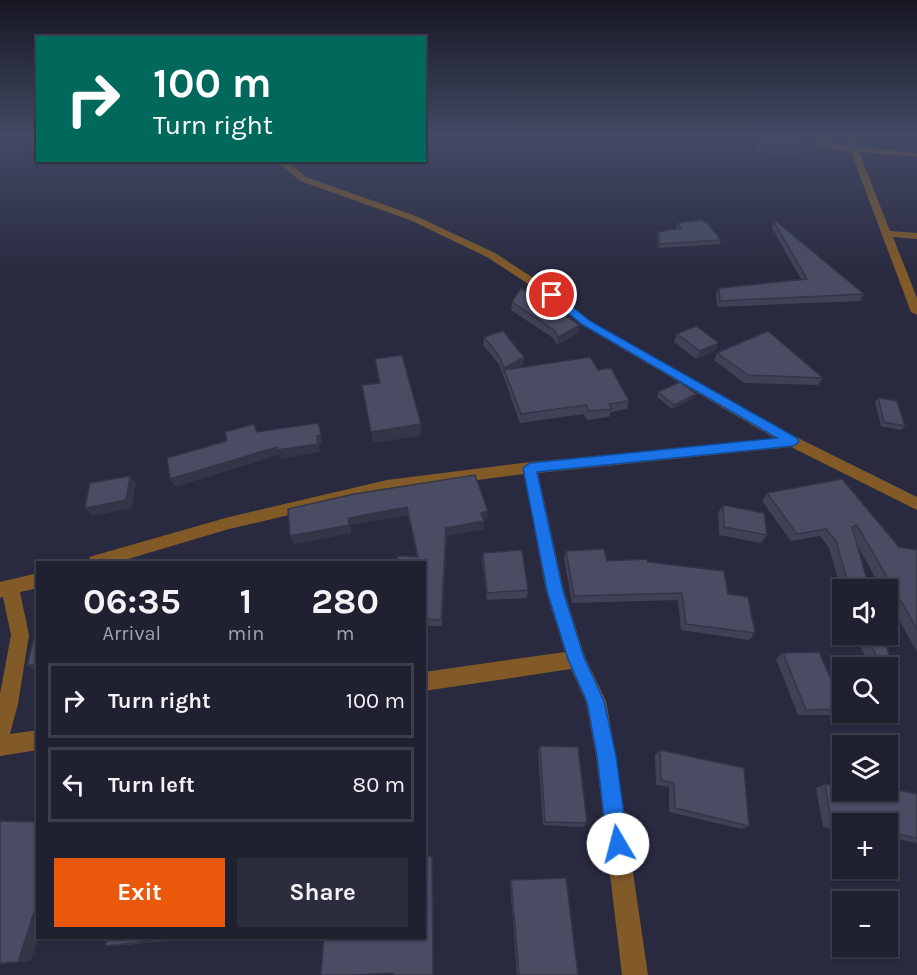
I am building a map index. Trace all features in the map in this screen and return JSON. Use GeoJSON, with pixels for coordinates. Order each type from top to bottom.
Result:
{"type":"FeatureCollection","features":[{"type":"Feature","properties":{"kind":"street"},"geometry":{"type":"LineString","coordinates":[[310,182],[413,218],[491,255],[552,295],[586,323],[793,442],[917,504]]}},
{"type":"Feature","properties":{"kind":"street"},"geometry":{"type":"LineString","coordinates":[[866,182],[917,312]]}},
{"type":"Feature","properties":{"kind":"street"},"geometry":{"type":"LineString","coordinates":[[886,233],[917,236]]}},
{"type":"Feature","properties":{"kind":"street"},"geometry":{"type":"LineString","coordinates":[[99,561],[229,523],[387,486],[530,468],[793,442]]}},
{"type":"Feature","properties":{"kind":"street"},"geometry":{"type":"LineString","coordinates":[[530,468],[555,591],[576,659],[596,701],[606,756],[635,975]]}},
{"type":"Feature","properties":{"kind":"street"},"geometry":{"type":"LineString","coordinates":[[0,733],[8,704],[20,635],[5,589],[36,581]]}},
{"type":"Feature","properties":{"kind":"street"},"geometry":{"type":"LineString","coordinates":[[426,682],[576,659]]}},
{"type":"Feature","properties":{"kind":"street"},"geometry":{"type":"LineString","coordinates":[[0,746],[36,740]]}},
{"type":"Feature","properties":{"kind":"building"},"geometry":{"type":"Polygon","coordinates":[[[701,220],[707,223],[721,240],[660,244],[658,232],[681,228],[678,223],[701,220]]]}},
{"type":"Feature","properties":{"kind":"building"},"geometry":{"type":"Polygon","coordinates":[[[776,221],[864,294],[720,301],[719,288],[807,279],[774,222],[776,221]]]}},
{"type":"Feature","properties":{"kind":"building"},"geometry":{"type":"Polygon","coordinates":[[[521,288],[580,325],[558,337],[554,330],[512,302],[521,288]]]}},
{"type":"Feature","properties":{"kind":"building"},"geometry":{"type":"Polygon","coordinates":[[[696,326],[719,343],[700,351],[677,334],[696,326]]]}},
{"type":"Feature","properties":{"kind":"building"},"geometry":{"type":"Polygon","coordinates":[[[503,331],[524,357],[504,368],[499,356],[484,337],[503,331]]]}},
{"type":"Feature","properties":{"kind":"building"},"geometry":{"type":"Polygon","coordinates":[[[768,331],[823,378],[748,375],[717,353],[768,331]]]}},
{"type":"Feature","properties":{"kind":"building"},"geometry":{"type":"Polygon","coordinates":[[[402,355],[421,424],[371,432],[362,385],[380,383],[375,359],[402,355]]]}},
{"type":"Feature","properties":{"kind":"building"},"geometry":{"type":"Polygon","coordinates":[[[590,357],[598,370],[611,368],[629,401],[609,404],[612,409],[589,411],[586,405],[521,414],[504,370],[590,357]]]}},
{"type":"Feature","properties":{"kind":"building"},"geometry":{"type":"Polygon","coordinates":[[[680,382],[696,394],[674,405],[658,392],[680,382]]]}},
{"type":"Feature","properties":{"kind":"building"},"geometry":{"type":"Polygon","coordinates":[[[878,398],[897,401],[905,426],[884,422],[878,398]]]}},
{"type":"Feature","properties":{"kind":"building"},"geometry":{"type":"Polygon","coordinates":[[[318,423],[321,435],[317,436],[318,444],[277,450],[277,447],[170,479],[167,458],[227,441],[225,432],[254,424],[257,432],[318,423]]]}},
{"type":"Feature","properties":{"kind":"building"},"geometry":{"type":"Polygon","coordinates":[[[475,475],[488,511],[481,513],[484,521],[446,528],[441,620],[426,619],[426,561],[397,561],[398,556],[418,557],[407,507],[348,518],[349,525],[290,536],[288,509],[354,494],[475,475]]]}},
{"type":"Feature","properties":{"kind":"building"},"geometry":{"type":"Polygon","coordinates":[[[130,476],[126,500],[85,508],[90,483],[130,476]]]}},
{"type":"Feature","properties":{"kind":"building"},"geometry":{"type":"Polygon","coordinates":[[[842,479],[899,547],[917,550],[917,629],[898,596],[898,579],[888,579],[857,525],[852,527],[867,579],[847,579],[836,541],[826,529],[797,534],[767,493],[842,479]]]}},
{"type":"Feature","properties":{"kind":"building"},"geometry":{"type":"Polygon","coordinates":[[[723,505],[764,513],[767,535],[724,527],[723,505]]]}},
{"type":"Feature","properties":{"kind":"building"},"geometry":{"type":"Polygon","coordinates":[[[604,549],[607,561],[647,559],[648,562],[724,571],[728,594],[748,597],[755,633],[686,624],[682,593],[574,596],[566,551],[604,549]]]}},
{"type":"Feature","properties":{"kind":"building"},"geometry":{"type":"Polygon","coordinates":[[[522,550],[528,590],[487,593],[483,553],[522,550]]]}},
{"type":"Feature","properties":{"kind":"building"},"geometry":{"type":"Polygon","coordinates":[[[36,630],[36,664],[27,666],[36,630]]]}},
{"type":"Feature","properties":{"kind":"building"},"geometry":{"type":"Polygon","coordinates":[[[871,645],[886,645],[890,657],[877,657],[871,645]]]}},
{"type":"Feature","properties":{"kind":"building"},"geometry":{"type":"Polygon","coordinates":[[[819,652],[832,682],[832,709],[806,710],[783,653],[819,652]]]}},
{"type":"Feature","properties":{"kind":"building"},"geometry":{"type":"Polygon","coordinates":[[[540,746],[578,747],[587,823],[545,822],[540,746]]]}},
{"type":"Feature","properties":{"kind":"building"},"geometry":{"type":"Polygon","coordinates":[[[660,750],[744,768],[749,826],[675,808],[674,783],[661,780],[660,750]]]}},
{"type":"Feature","properties":{"kind":"building"},"geometry":{"type":"Polygon","coordinates":[[[825,784],[832,786],[832,801],[898,801],[898,790],[917,794],[917,838],[898,834],[898,813],[832,813],[832,824],[825,784]]]}},
{"type":"Feature","properties":{"kind":"building"},"geometry":{"type":"Polygon","coordinates":[[[36,818],[36,906],[18,962],[0,963],[0,821],[34,822],[36,818]]]}},
{"type":"Feature","properties":{"kind":"building"},"geometry":{"type":"Polygon","coordinates":[[[426,856],[432,856],[433,975],[393,975],[393,973],[321,975],[324,939],[426,939],[426,856]]]}},
{"type":"Feature","properties":{"kind":"building"},"geometry":{"type":"Polygon","coordinates":[[[566,878],[578,975],[519,975],[511,880],[566,878]]]}},
{"type":"Feature","properties":{"kind":"building"},"geometry":{"type":"Polygon","coordinates":[[[107,939],[171,939],[105,946],[107,939]]]}},
{"type":"Feature","properties":{"kind":"route"},"geometry":{"type":"LineString","coordinates":[[552,295],[586,323],[793,442],[530,468],[555,591],[576,659],[596,701],[618,844]]}}]}
